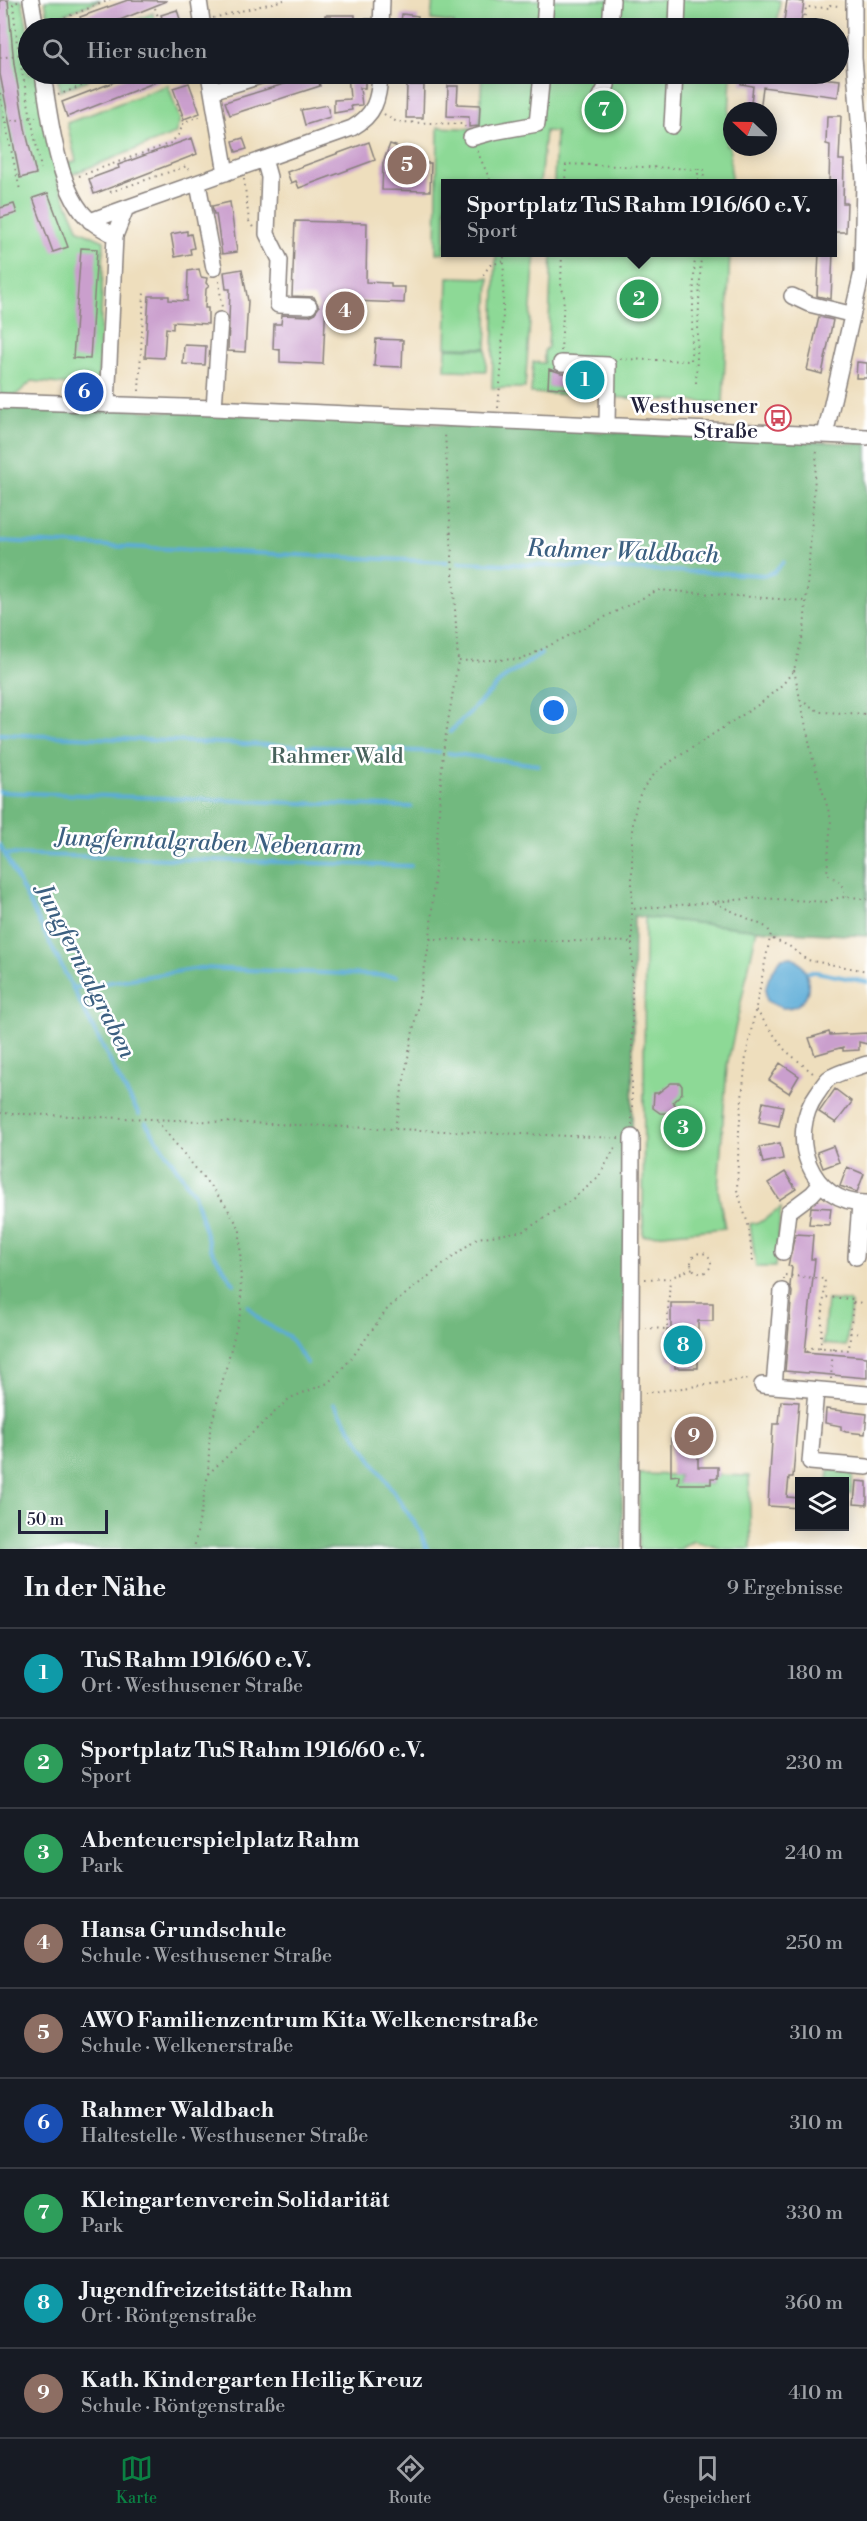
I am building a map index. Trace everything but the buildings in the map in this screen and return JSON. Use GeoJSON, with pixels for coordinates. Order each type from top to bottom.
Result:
{"type":"FeatureCollection","features":[{"type":"Feature","properties":{"kind":"street"},"geometry":{"type":"LineString","coordinates":[[31,0],[38,18]]}},
{"type":"Feature","properties":{"kind":"street"},"geometry":{"type":"LineString","coordinates":[[199,0],[201,18]]}},
{"type":"Feature","properties":{"kind":"street"},"geometry":{"type":"LineString","coordinates":[[381,18],[382,0]]}},
{"type":"Feature","properties":{"kind":"street"},"geometry":{"type":"LineString","coordinates":[[545,18],[546,0]]}},
{"type":"Feature","properties":{"kind":"street"},"geometry":{"type":"LineString","coordinates":[[611,18],[612,0]]}},
{"type":"Feature","properties":{"kind":"street"},"geometry":{"type":"LineString","coordinates":[[677,18],[678,0]]}},
{"type":"Feature","properties":{"kind":"street"},"geometry":{"type":"LineString","coordinates":[[849,52],[860,28],[854,3]]}},
{"type":"Feature","properties":{"kind":"street"},"geometry":{"type":"LineString","coordinates":[[825,435],[850,314],[864,272],[864,181],[849,79]]}},
{"type":"Feature","properties":{"kind":"street"},"geometry":{"type":"LineString","coordinates":[[45,84],[65,181],[81,210],[90,221],[115,236]]}},
{"type":"Feature","properties":{"kind":"street"},"geometry":{"type":"LineString","coordinates":[[211,84],[226,172]]}},
{"type":"Feature","properties":{"kind":"street"},"geometry":{"type":"LineString","coordinates":[[212,91],[235,84]]}},
{"type":"Feature","properties":{"kind":"street"},"geometry":{"type":"LineString","coordinates":[[90,221],[352,128],[368,117],[375,108],[379,84]]}},
{"type":"Feature","properties":{"kind":"street"},"geometry":{"type":"LineString","coordinates":[[471,138],[537,124],[541,84]]}},
{"type":"Feature","properties":{"kind":"street"},"geometry":{"type":"LineString","coordinates":[[592,114],[607,84]]}},
{"type":"Feature","properties":{"kind":"street"},"geometry":{"type":"LineString","coordinates":[[672,126],[674,84]]}},
{"type":"Feature","properties":{"kind":"street"},"geometry":{"type":"LineString","coordinates":[[264,159],[269,177],[267,234],[280,260],[278,305],[309,306]]}},
{"type":"Feature","properties":{"kind":"street"},"geometry":{"type":"LineString","coordinates":[[196,184],[214,268]]}},
{"type":"Feature","properties":{"kind":"street"},"geometry":{"type":"LineString","coordinates":[[106,405],[115,236],[126,208]]}},
{"type":"Feature","properties":{"kind":"street"},"geometry":{"type":"LineString","coordinates":[[792,296],[809,304],[850,314]]}},
{"type":"Feature","properties":{"kind":"street"},"geometry":{"type":"LineString","coordinates":[[214,408],[220,320]]}},
{"type":"Feature","properties":{"kind":"street"},"geometry":{"type":"LineString","coordinates":[[561,363],[608,365],[607,425]]}},
{"type":"Feature","properties":{"kind":"street"},"geometry":{"type":"LineString","coordinates":[[0,401],[214,408],[867,437]]}},
{"type":"Feature","properties":{"kind":"street"},"geometry":{"type":"LineString","coordinates":[[856,1257],[864,1203],[829,1192],[821,1184],[810,1172],[802,1137],[807,1108],[826,1082],[867,1064]]}},
{"type":"Feature","properties":{"kind":"street"},"geometry":{"type":"LineString","coordinates":[[630,1549],[632,1137]]}},
{"type":"Feature","properties":{"kind":"street"},"geometry":{"type":"LineString","coordinates":[[783,1252],[788,1212],[812,1194],[821,1184]]}},
{"type":"Feature","properties":{"kind":"street"},"geometry":{"type":"LineString","coordinates":[[783,1283],[768,1385],[867,1394]]}},
{"type":"Feature","properties":{"kind":"street"},"geometry":{"type":"LineString","coordinates":[[823,1390],[810,1462],[867,1467]]}},
{"type":"Feature","properties":{"kind":"path"},"geometry":{"type":"LineString","coordinates":[[18,46],[13,3],[31,0]]}},
{"type":"Feature","properties":{"kind":"path"},"geometry":{"type":"LineString","coordinates":[[62,18],[110,0]]}},
{"type":"Feature","properties":{"kind":"path"},"geometry":{"type":"LineString","coordinates":[[225,18],[284,0]]}},
{"type":"Feature","properties":{"kind":"path"},"geometry":{"type":"LineString","coordinates":[[804,18],[806,7],[830,8],[830,5],[854,3]]}},
{"type":"Feature","properties":{"kind":"path"},"geometry":{"type":"LineString","coordinates":[[154,8],[158,18]]}},
{"type":"Feature","properties":{"kind":"path"},"geometry":{"type":"LineString","coordinates":[[0,58],[18,55]]}},
{"type":"Feature","properties":{"kind":"path"},"geometry":{"type":"LineString","coordinates":[[25,84],[41,169]]}},
{"type":"Feature","properties":{"kind":"path"},"geometry":{"type":"LineString","coordinates":[[5,122],[31,117],[93,84]]}},
{"type":"Feature","properties":{"kind":"path"},"geometry":{"type":"LineString","coordinates":[[0,93],[20,190]]}},
{"type":"Feature","properties":{"kind":"path"},"geometry":{"type":"LineString","coordinates":[[65,181],[171,143],[179,134],[184,122],[177,103]]}},
{"type":"Feature","properties":{"kind":"path"},"geometry":{"type":"LineString","coordinates":[[375,108],[397,122],[463,124],[490,179]]}},
{"type":"Feature","properties":{"kind":"path"},"geometry":{"type":"LineString","coordinates":[[184,122],[215,112]]}},
{"type":"Feature","properties":{"kind":"path"},"geometry":{"type":"LineString","coordinates":[[565,179],[566,164],[704,169],[703,179]]}},
{"type":"Feature","properties":{"kind":"path"},"geometry":{"type":"LineString","coordinates":[[110,192],[187,166],[196,184]]}},
{"type":"Feature","properties":{"kind":"path"},"geometry":{"type":"LineString","coordinates":[[242,167],[249,221],[255,230]]}},
{"type":"Feature","properties":{"kind":"path"},"geometry":{"type":"LineString","coordinates":[[698,169],[698,179]]}},
{"type":"Feature","properties":{"kind":"path"},"geometry":{"type":"LineString","coordinates":[[497,420],[502,360],[505,257]]}},
{"type":"Feature","properties":{"kind":"path"},"geometry":{"type":"LineString","coordinates":[[561,363],[564,296],[561,284],[562,257]]}},
{"type":"Feature","properties":{"kind":"path"},"geometry":{"type":"LineString","coordinates":[[691,361],[695,257]]}},
{"type":"Feature","properties":{"kind":"path"},"geometry":{"type":"LineString","coordinates":[[696,383],[701,257]]}},
{"type":"Feature","properties":{"kind":"path"},"geometry":{"type":"LineString","coordinates":[[483,275],[490,265],[505,261]]}},
{"type":"Feature","properties":{"kind":"path"},"geometry":{"type":"LineString","coordinates":[[214,268],[223,304],[220,320]]}},
{"type":"Feature","properties":{"kind":"path"},"geometry":{"type":"LineString","coordinates":[[138,406],[144,292]]}},
{"type":"Feature","properties":{"kind":"path"},"geometry":{"type":"LineString","coordinates":[[608,365],[609,358],[697,361]]}},
{"type":"Feature","properties":{"kind":"path"},"geometry":{"type":"LineString","coordinates":[[395,1128],[430,939],[444,752],[458,661],[444,418]]}},
{"type":"Feature","properties":{"kind":"path"},"geometry":{"type":"LineString","coordinates":[[825,435],[816,451],[804,631],[795,670],[813,760],[831,819],[827,874],[841,883],[846,897]]}},
{"type":"Feature","properties":{"kind":"path"},"geometry":{"type":"LineString","coordinates":[[458,661],[524,659],[657,591],[805,601]]}},
{"type":"Feature","properties":{"kind":"path"},"geometry":{"type":"LineString","coordinates":[[632,1137],[634,909],[632,831],[636,800],[647,781],[661,768],[761,703],[795,670]]}},
{"type":"Feature","properties":{"kind":"path"},"geometry":{"type":"LineString","coordinates":[[800,700],[820,712],[867,714]]}},
{"type":"Feature","properties":{"kind":"path"},"geometry":{"type":"LineString","coordinates":[[634,909],[758,898],[828,902],[846,897],[867,899]]}},
{"type":"Feature","properties":{"kind":"path"},"geometry":{"type":"LineString","coordinates":[[715,903],[766,927],[771,933],[746,1056],[737,1190],[748,1224],[753,1262]]}},
{"type":"Feature","properties":{"kind":"path"},"geometry":{"type":"LineString","coordinates":[[430,939],[634,942]]}},
{"type":"Feature","properties":{"kind":"path"},"geometry":{"type":"LineString","coordinates":[[771,939],[780,940],[807,960],[867,971]]}},
{"type":"Feature","properties":{"kind":"path"},"geometry":{"type":"LineString","coordinates":[[756,1010],[785,1050],[826,1082]]}},
{"type":"Feature","properties":{"kind":"path"},"geometry":{"type":"LineString","coordinates":[[0,1113],[632,1137]]}},
{"type":"Feature","properties":{"kind":"path"},"geometry":{"type":"LineString","coordinates":[[156,1120],[224,1203],[240,1229],[241,1310],[210,1430],[208,1474],[197,1544],[194,1549]]}},
{"type":"Feature","properties":{"kind":"path"},"geometry":{"type":"LineString","coordinates":[[208,1474],[290,1398],[328,1383],[351,1359],[387,1308],[477,1238],[524,1231],[570,1201],[598,1178],[616,1145],[632,1137]]}},
{"type":"Feature","properties":{"kind":"path"},"geometry":{"type":"LineString","coordinates":[[704,1254],[709,1258],[710,1267],[706,1271],[700,1273],[693,1268],[692,1262],[695,1256],[704,1254]]}},
{"type":"Feature","properties":{"kind":"path"},"geometry":{"type":"LineString","coordinates":[[631,1278],[670,1278],[693,1268]]}},
{"type":"Feature","properties":{"kind":"path"},"geometry":{"type":"LineString","coordinates":[[630,1328],[668,1329],[670,1278]]}},
{"type":"Feature","properties":{"kind":"path"},"geometry":{"type":"LineString","coordinates":[[783,1283],[825,1279],[820,1348]]}},
{"type":"Feature","properties":{"kind":"path"},"geometry":{"type":"LineString","coordinates":[[824,1297],[853,1299],[853,1302],[864,1303]]}},
{"type":"Feature","properties":{"kind":"path"},"geometry":{"type":"LineString","coordinates":[[807,1352],[813,1347],[849,1350],[853,1302]]}},
{"type":"Feature","properties":{"kind":"path"},"geometry":{"type":"LineString","coordinates":[[850,1333],[861,1334]]}},
{"type":"Feature","properties":{"kind":"path"},"geometry":{"type":"LineString","coordinates":[[823,1390],[833,1348]]}},
{"type":"Feature","properties":{"kind":"path"},"geometry":{"type":"LineString","coordinates":[[630,1395],[754,1379],[768,1385]]}},
{"type":"Feature","properties":{"kind":"green space"},"geometry":{"type":"Polygon","coordinates":[[[0,0],[22,0],[25,18],[18,18],[18,84],[39,84],[59,185],[79,230],[104,241],[98,388],[32,381],[16,395],[0,394],[0,0]]]}},
{"type":"Feature","properties":{"kind":"green space"},"geometry":{"type":"Polygon","coordinates":[[[45,0],[101,0],[54,18],[49,18],[45,0]]]}},
{"type":"Feature","properties":{"kind":"green space"},"geometry":{"type":"Polygon","coordinates":[[[433,0],[780,0],[778,18],[431,18],[433,0]]]}},
{"type":"Feature","properties":{"kind":"green space"},"geometry":{"type":"Polygon","coordinates":[[[153,13],[154,18],[141,18],[153,13]]]}},
{"type":"Feature","properties":{"kind":"green space"},"geometry":{"type":"Polygon","coordinates":[[[59,84],[77,84],[60,91],[59,84]]]}},
{"type":"Feature","properties":{"kind":"green space"},"geometry":{"type":"Polygon","coordinates":[[[481,84],[731,84],[730,102],[723,102],[723,156],[730,156],[731,179],[554,179],[556,132],[545,131],[540,179],[441,179],[441,252],[436,253],[438,127],[479,129],[481,84]]]}},
{"type":"Feature","properties":{"kind":"green space"},"geometry":{"type":"Polygon","coordinates":[[[168,85],[180,120],[175,134],[70,175],[66,164],[76,161],[67,123],[168,85]]]}},
{"type":"Feature","properties":{"kind":"green space"},"geometry":{"type":"Polygon","coordinates":[[[496,257],[535,257],[525,388],[492,388],[496,257]]]}},
{"type":"Feature","properties":{"kind":"green space"},"geometry":{"type":"Polygon","coordinates":[[[552,257],[730,257],[723,403],[531,393],[533,362],[544,363],[544,351],[548,347],[552,257]]]}},
{"type":"Feature","properties":{"kind":"green space"},"geometry":{"type":"Polygon","coordinates":[[[448,277],[489,278],[486,348],[446,347],[448,277]]]}},
{"type":"Feature","properties":{"kind":"green space"},"geometry":{"type":"Polygon","coordinates":[[[446,348],[486,349],[486,371],[445,370],[446,348]]]}},
{"type":"Feature","properties":{"kind":"green space","name":"Rahmer Wald"},"geometry":{"type":"Polygon","coordinates":[[[0,404],[867,444],[867,936],[769,931],[634,916],[632,1137],[620,1396],[623,1549],[0,1549],[0,404]]]}},
{"type":"Feature","properties":{"kind":"green space"},"geometry":{"type":"Polygon","coordinates":[[[645,917],[757,929],[727,1066],[718,1190],[725,1228],[643,1236],[645,917]]]}},
{"type":"Feature","properties":{"kind":"green space"},"geometry":{"type":"Polygon","coordinates":[[[781,1208],[775,1267],[756,1267],[750,1224],[762,1221],[781,1208]]]}},
{"type":"Feature","properties":{"kind":"green space"},"geometry":{"type":"Polygon","coordinates":[[[827,1300],[848,1301],[851,1304],[846,1346],[823,1344],[827,1300]]]}},
{"type":"Feature","properties":{"kind":"green space"},"geometry":{"type":"Polygon","coordinates":[[[829,1470],[853,1472],[851,1494],[849,1494],[849,1477],[828,1477],[829,1470]]]}},
{"type":"Feature","properties":{"kind":"green space"},"geometry":{"type":"Polygon","coordinates":[[[639,1474],[679,1475],[678,1483],[711,1484],[711,1478],[717,1478],[718,1475],[749,1476],[751,1549],[724,1549],[693,1541],[680,1549],[639,1549],[639,1474]]]}},
{"type":"Feature","properties":{"kind":"water"},"geometry":{"type":"Polygon","coordinates":[[[792,957],[805,970],[808,987],[802,1002],[782,1008],[767,1001],[766,989],[772,973],[782,958],[792,957]]]}},
{"type":"Feature","properties":{"kind":"waterway","name":"Rahmer Waldbach"},"geometry":{"type":"LineString","coordinates":[[0,541],[447,562]]}},
{"type":"Feature","properties":{"kind":"waterway","name":"Rahmer Waldbach"},"geometry":{"type":"LineString","coordinates":[[459,562],[765,575],[774,572],[783,562]]}},
{"type":"Feature","properties":{"kind":"waterway","name":"Jungferntalgraben Nebenarm"},"geometry":{"type":"LineString","coordinates":[[450,732],[504,678],[541,654]]}},
{"type":"Feature","properties":{"kind":"waterway","name":"Jungferntalgraben Nebenarm"},"geometry":{"type":"LineString","coordinates":[[0,734],[439,752]]}},
{"type":"Feature","properties":{"kind":"waterway","name":"Jungferntalgraben Nebenarm"},"geometry":{"type":"LineString","coordinates":[[448,753],[538,765]]}},
{"type":"Feature","properties":{"kind":"waterway","name":"Jungferntalgraben Nebenarm"},"geometry":{"type":"LineString","coordinates":[[0,792],[411,807]]}},
{"type":"Feature","properties":{"kind":"waterway","name":"Jungferntalgraben"},"geometry":{"type":"LineString","coordinates":[[0,845],[139,1114]]}},
{"type":"Feature","properties":{"kind":"waterway","name":"Jungferntalgraben Nebenarm"},"geometry":{"type":"LineString","coordinates":[[6,854],[411,866]]}},
{"type":"Feature","properties":{"kind":"waterway","name":"Jungferntalgraben Nebenarm"},"geometry":{"type":"LineString","coordinates":[[73,988],[200,968],[397,976]]}},
{"type":"Feature","properties":{"kind":"waterway"},"geometry":{"type":"LineString","coordinates":[[808,972],[867,982]]}},
{"type":"Feature","properties":{"kind":"waterway","name":"Jungferntalgraben"},"geometry":{"type":"LineString","coordinates":[[146,1123],[194,1194],[210,1248],[234,1284]]}},
{"type":"Feature","properties":{"kind":"waterway","name":"Jungferntalgraben"},"geometry":{"type":"LineString","coordinates":[[248,1306],[261,1321],[288,1336],[307,1363]]}},
{"type":"Feature","properties":{"kind":"waterway","name":"Jungferntalgraben"},"geometry":{"type":"LineString","coordinates":[[334,1404],[420,1531],[427,1549]]}},
{"type":"Feature","properties":{"kind":"place","name":"Kleingartenverein Solidarität"},"geometry":{"type":"Point","coordinates":[604,110]}},
{"type":"Feature","properties":{"kind":"place","name":"AWO Familienzentrum Kita Welkenerstraße"},"geometry":{"type":"Point","coordinates":[407,165]}},
{"type":"Feature","properties":{"kind":"place","name":"Sportplatz TuS Rahm 1916/60 e.V."},"geometry":{"type":"Point","coordinates":[639,299]}},
{"type":"Feature","properties":{"kind":"place","name":"Hansa Grundschule"},"geometry":{"type":"Point","coordinates":[345,311]}},
{"type":"Feature","properties":{"kind":"place","name":"TuS Rahm 1916/60 e.V."},"geometry":{"type":"Point","coordinates":[585,380]}},
{"type":"Feature","properties":{"kind":"place","name":"Rahmer Waldbach"},"geometry":{"type":"Point","coordinates":[84,392]}},
{"type":"Feature","properties":{"kind":"place","name":"Westhusener Straße"},"geometry":{"type":"Point","coordinates":[778,418]}},
{"type":"Feature","properties":{"kind":"place","name":"Abenteuerspielplatz Rahm"},"geometry":{"type":"Point","coordinates":[683,1128]}},
{"type":"Feature","properties":{"kind":"place","name":"Jugendfreizeitstätte Rahm"},"geometry":{"type":"Point","coordinates":[683,1345]}},
{"type":"Feature","properties":{"kind":"place","name":"Kath. Kindergarten Heilig Kreuz"},"geometry":{"type":"Point","coordinates":[694,1436]}}]}
